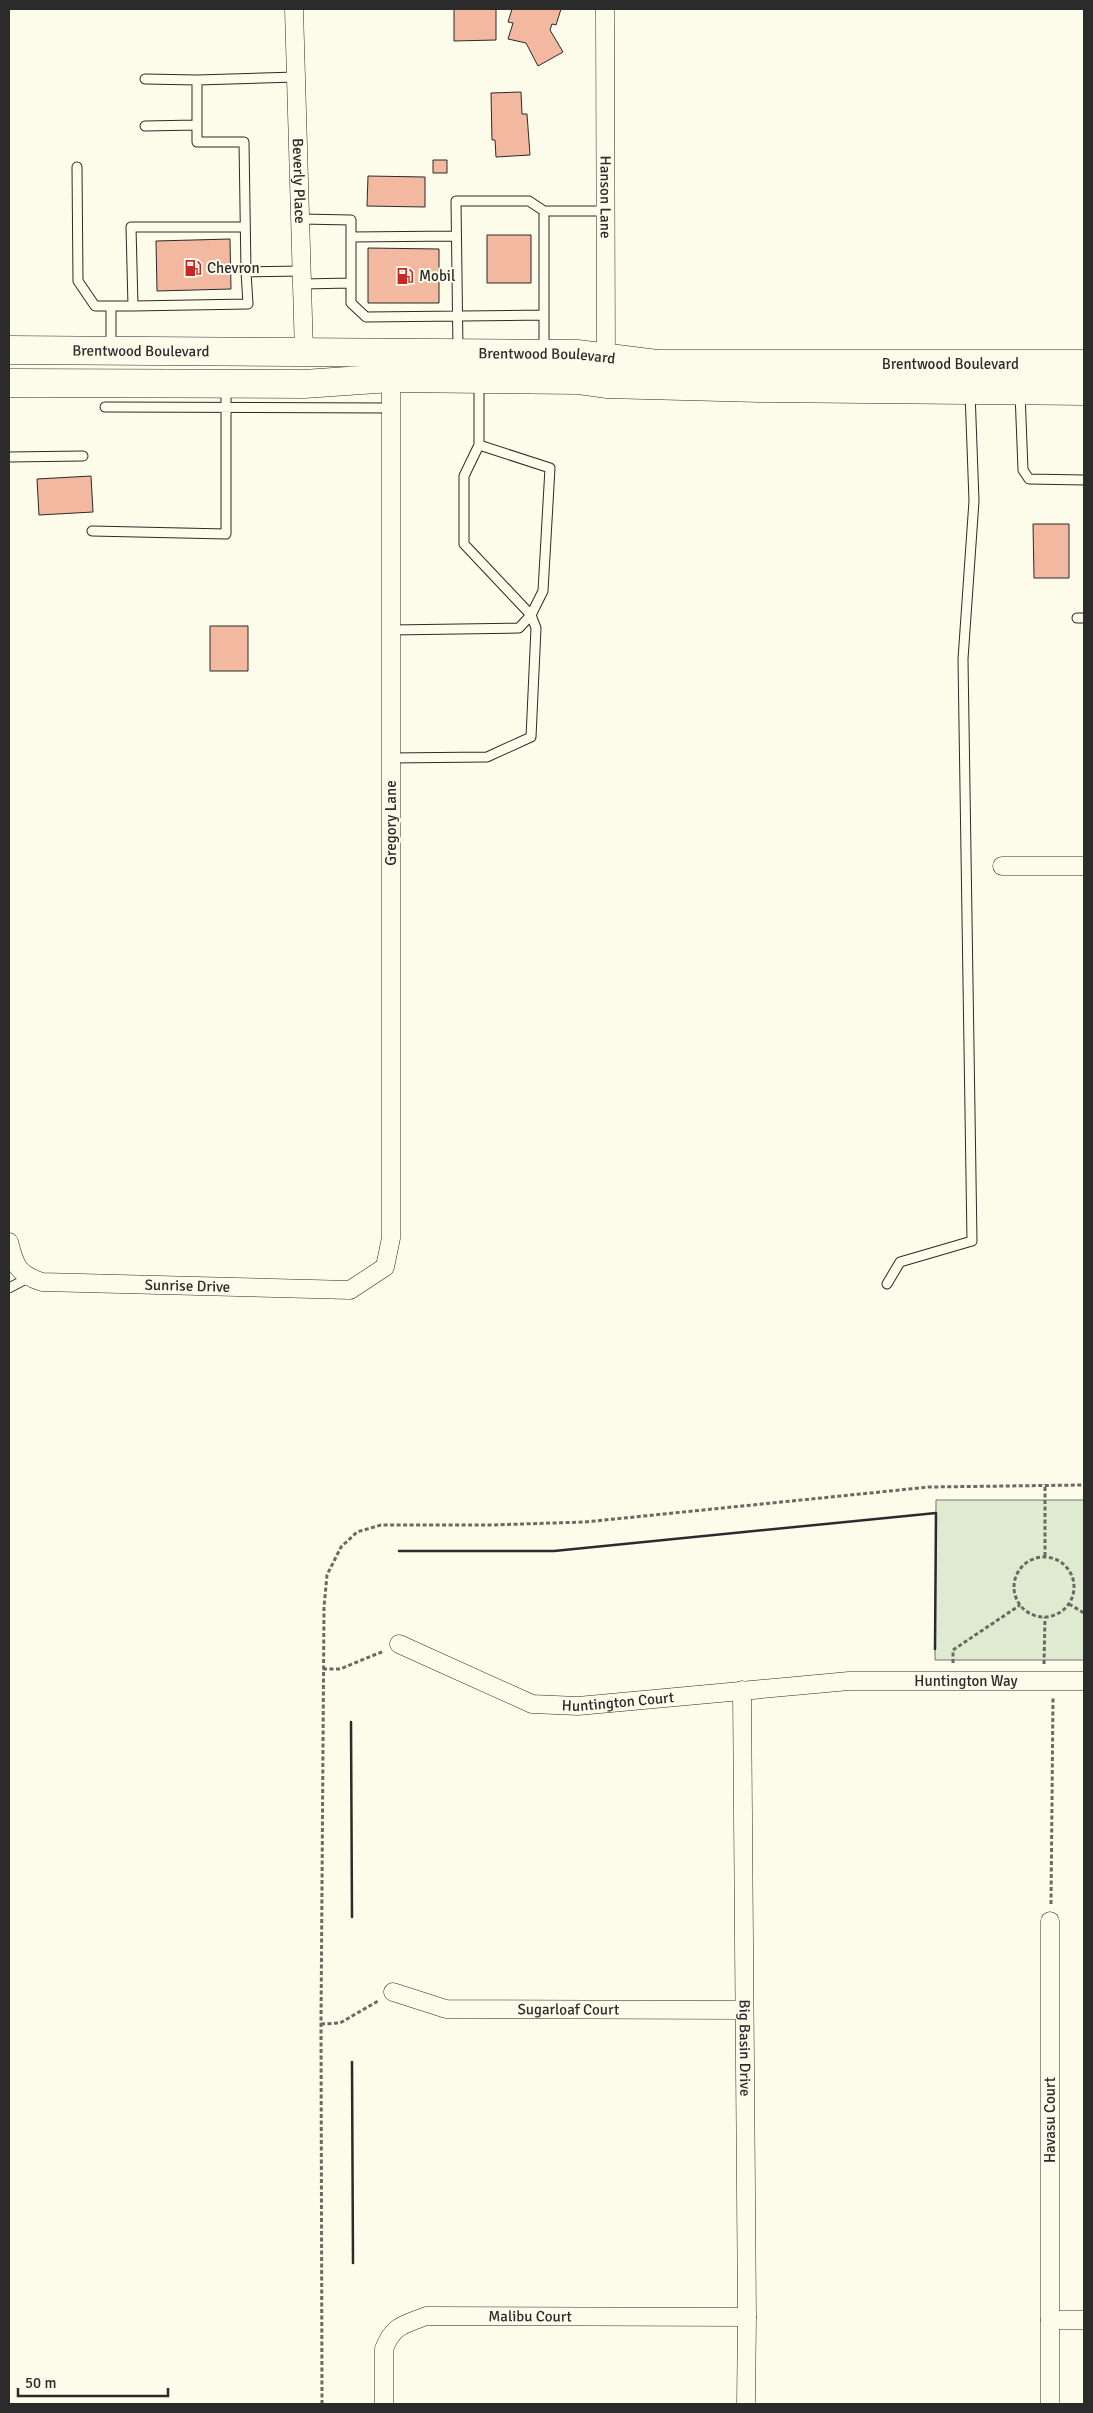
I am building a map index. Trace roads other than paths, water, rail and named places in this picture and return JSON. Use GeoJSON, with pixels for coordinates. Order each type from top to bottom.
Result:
{"type":"FeatureCollection","features":[{"type":"Feature","properties":{"kind":"main road","name":"Brentwood Boulevard"},"geometry":{"type":"LineString","coordinates":[[9,350],[577,354],[606,371],[970,390],[1084,391]]}},
{"type":"Feature","properties":{"kind":"main road","name":"Brentwood Boulevard"},"geometry":{"type":"LineString","coordinates":[[9,383],[226,395],[304,384],[391,378],[577,380],[606,371],[657,364],[1084,364]]}},
{"type":"Feature","properties":{"kind":"street","name":"Beverly Place"},"geometry":{"type":"LineString","coordinates":[[294,9],[304,353]]}},
{"type":"Feature","properties":{"kind":"street","name":"Hanson Lane"},"geometry":{"type":"LineString","coordinates":[[605,9],[606,371]]}},
{"type":"Feature","properties":{"kind":"street"},"geometry":{"type":"LineString","coordinates":[[9,350],[9,375]]}},
{"type":"Feature","properties":{"kind":"street","name":"Gregory Lane"},"geometry":{"type":"LineString","coordinates":[[384,1267],[391,1238],[391,378]]}},
{"type":"Feature","properties":{"kind":"street"},"geometry":{"type":"LineString","coordinates":[[1002,866],[1084,866]]}},
{"type":"Feature","properties":{"kind":"street"},"geometry":{"type":"LineString","coordinates":[[9,1242],[15,1265],[28,1278]]}},
{"type":"Feature","properties":{"kind":"street","name":"Sunrise Drive"},"geometry":{"type":"LineString","coordinates":[[28,1278],[42,1282],[350,1290],[384,1267]]}},
{"type":"Feature","properties":{"kind":"street","name":"Huntington Court"},"geometry":{"type":"LineString","coordinates":[[400,1644],[532,1704],[578,1706],[849,1681]]}},
{"type":"Feature","properties":{"kind":"street","name":"Huntington Way"},"geometry":{"type":"LineString","coordinates":[[849,1681],[1084,1681]]}},
{"type":"Feature","properties":{"kind":"street","name":"Big Basin Drive"},"geometry":{"type":"LineString","coordinates":[[742,1690],[746,2404]]}},
{"type":"Feature","properties":{"kind":"street","name":"Havasu Court"},"geometry":{"type":"LineString","coordinates":[[1050,1921],[1050,2404]]}},
{"type":"Feature","properties":{"kind":"street","name":"Sugarloaf Court"},"geometry":{"type":"LineString","coordinates":[[393,1992],[446,2009],[744,2010]]}},
{"type":"Feature","properties":{"kind":"street","name":"Malibu Court"},"geometry":{"type":"LineString","coordinates":[[384,2404],[384,2349],[387,2341],[394,2329],[426,2316],[747,2317]]}},
{"type":"Feature","properties":{"kind":"street"},"geometry":{"type":"LineString","coordinates":[[1050,2320],[1084,2320]]}},
{"type":"Feature","properties":{"kind":"lane"},"geometry":{"type":"LineString","coordinates":[[145,79],[197,80],[296,77]]}},
{"type":"Feature","properties":{"kind":"lane"},"geometry":{"type":"LineString","coordinates":[[77,168],[78,281],[95,306],[248,304],[244,142],[197,142],[197,80]]}},
{"type":"Feature","properties":{"kind":"lane"},"geometry":{"type":"LineString","coordinates":[[145,126],[197,125]]}},
{"type":"Feature","properties":{"kind":"lane"},"geometry":{"type":"LineString","coordinates":[[458,353],[456,201],[529,201],[544,211],[606,211]]}},
{"type":"Feature","properties":{"kind":"lane"},"geometry":{"type":"LineString","coordinates":[[544,211],[544,354]]}},
{"type":"Feature","properties":{"kind":"lane"},"geometry":{"type":"LineString","coordinates":[[301,219],[351,220],[351,303],[366,317],[544,315]]}},
{"type":"Feature","properties":{"kind":"lane"},"geometry":{"type":"LineString","coordinates":[[133,306],[131,227],[246,227]]}},
{"type":"Feature","properties":{"kind":"lane"},"geometry":{"type":"LineString","coordinates":[[351,237],[456,236]]}},
{"type":"Feature","properties":{"kind":"lane"},"geometry":{"type":"LineString","coordinates":[[246,272],[351,283]]}},
{"type":"Feature","properties":{"kind":"lane"},"geometry":{"type":"LineString","coordinates":[[111,306],[112,351]]}},
{"type":"Feature","properties":{"kind":"lane"},"geometry":{"type":"LineString","coordinates":[[391,758],[487,757],[531,736],[536,628],[532,615],[464,544],[464,476],[479,445],[479,380]]}},
{"type":"Feature","properties":{"kind":"lane"},"geometry":{"type":"LineString","coordinates":[[887,1284],[900,1262],[972,1241],[964,659],[974,501],[970,390]]}},
{"type":"Feature","properties":{"kind":"lane"},"geometry":{"type":"LineString","coordinates":[[1020,390],[1022,470],[1029,478],[1084,480]]}},
{"type":"Feature","properties":{"kind":"lane"},"geometry":{"type":"LineString","coordinates":[[92,530],[226,534],[226,395]]}},
{"type":"Feature","properties":{"kind":"lane"},"geometry":{"type":"LineString","coordinates":[[105,407],[226,395],[391,408]]}},
{"type":"Feature","properties":{"kind":"lane"},"geometry":{"type":"LineString","coordinates":[[391,630],[518,628],[532,615],[544,592],[550,468],[479,445]]}},
{"type":"Feature","properties":{"kind":"lane"},"geometry":{"type":"LineString","coordinates":[[9,457],[83,456]]}},
{"type":"Feature","properties":{"kind":"lane"},"geometry":{"type":"LineString","coordinates":[[9,1288],[28,1278]]}},
{"type":"Feature","properties":{"kind":"place","name":"Chevron"},"geometry":{"type":"Point","coordinates":[193,268]}},
{"type":"Feature","properties":{"kind":"place","name":"Mobil"},"geometry":{"type":"Point","coordinates":[405,276]}}]}
